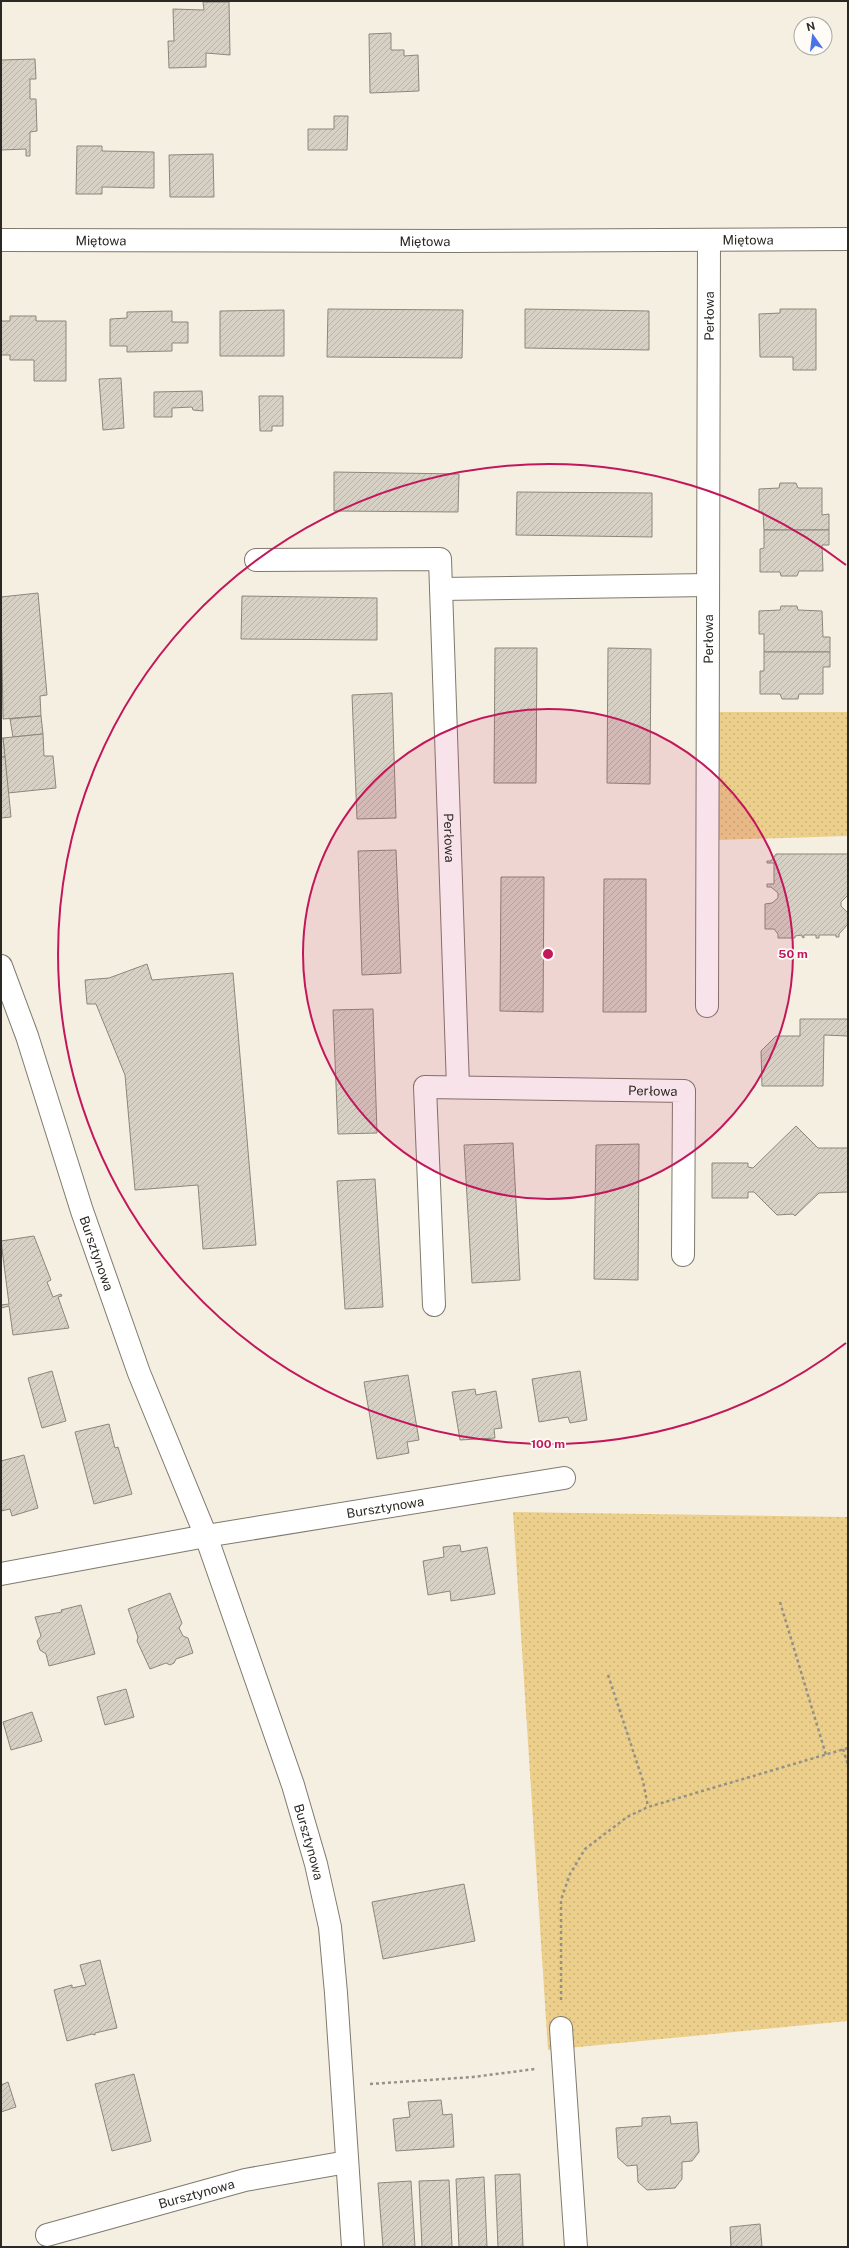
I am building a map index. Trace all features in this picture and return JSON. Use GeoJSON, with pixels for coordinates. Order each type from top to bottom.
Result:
{"type":"FeatureCollection","features":[{"type":"Feature","properties":{"kind":"street","name":"Miętowa"},"geometry":{"type":"LineString","coordinates":[[1,240],[848,239]]}},
{"type":"Feature","properties":{"kind":"street","name":"Perłowa"},"geometry":{"type":"LineString","coordinates":[[707,1006],[708,240]]}},
{"type":"Feature","properties":{"kind":"street","name":"Perłowa"},"geometry":{"type":"LineString","coordinates":[[256,560],[440,559],[458,1087]]}},
{"type":"Feature","properties":{"kind":"street"},"geometry":{"type":"LineString","coordinates":[[441,589],[708,584]]}},
{"type":"Feature","properties":{"kind":"street","name":"Bursztynowa"},"geometry":{"type":"LineString","coordinates":[[1,966],[27,1036],[82,1211],[139,1372],[206,1536],[293,1785],[316,1864],[330,1927],[353,2247]]}},
{"type":"Feature","properties":{"kind":"street","name":"Perłowa"},"geometry":{"type":"LineString","coordinates":[[434,1305],[425,1087],[684,1091],[683,1255]]}},
{"type":"Feature","properties":{"kind":"street","name":"Bursztynowa"},"geometry":{"type":"LineString","coordinates":[[1,1574],[206,1536],[564,1478]]}},
{"type":"Feature","properties":{"kind":"street"},"geometry":{"type":"LineString","coordinates":[[561,2028],[565,2065],[576,2247]]}},
{"type":"Feature","properties":{"kind":"street","name":"Bursztynowa"},"geometry":{"type":"LineString","coordinates":[[47,2235],[245,2180],[347,2162]]}},
{"type":"Feature","properties":{"kind":"path"},"geometry":{"type":"LineString","coordinates":[[780,1602],[826,1755]]}},
{"type":"Feature","properties":{"kind":"path"},"geometry":{"type":"LineString","coordinates":[[608,1675],[643,1781],[648,1808]]}},
{"type":"Feature","properties":{"kind":"path"},"geometry":{"type":"LineString","coordinates":[[561,2028],[561,1900],[570,1874],[585,1849],[627,1817],[648,1808],[848,1748]]}},
{"type":"Feature","properties":{"kind":"path"},"geometry":{"type":"LineString","coordinates":[[843,1749],[848,1765]]}},
{"type":"Feature","properties":{"kind":"path"},"geometry":{"type":"LineString","coordinates":[[342,2086],[474,2077],[565,2065]]}},
{"type":"Feature","properties":{"kind":"shaded area"},"geometry":{"type":"Polygon","coordinates":[[[719,712],[848,712],[848,836],[718,840],[719,712]]]}},
{"type":"Feature","properties":{"kind":"shaded area"},"geometry":{"type":"Polygon","coordinates":[[[513,1512],[848,1517],[848,2021],[548,2050],[513,1512]]]}},
{"type":"Feature","properties":{"kind":"building"},"geometry":{"type":"Polygon","coordinates":[[[203,2],[229,2],[230,55],[206,53],[206,67],[169,68],[168,41],[174,41],[173,9],[204,10],[203,2]]]}},
{"type":"Feature","properties":{"kind":"building"},"geometry":{"type":"Polygon","coordinates":[[[391,33],[391,50],[404,50],[404,56],[418,55],[419,91],[370,93],[369,34],[391,33]]]}},
{"type":"Feature","properties":{"kind":"building"},"geometry":{"type":"Polygon","coordinates":[[[35,59],[36,79],[30,79],[30,99],[36,99],[37,131],[30,132],[30,156],[26,156],[26,149],[1,150],[1,60],[35,59]]]}},
{"type":"Feature","properties":{"kind":"building"},"geometry":{"type":"Polygon","coordinates":[[[334,116],[348,116],[347,150],[308,150],[308,129],[334,129],[334,116]]]}},
{"type":"Feature","properties":{"kind":"building"},"geometry":{"type":"Polygon","coordinates":[[[77,146],[102,146],[102,151],[154,152],[154,188],[102,187],[102,194],[76,194],[77,146]]]}},
{"type":"Feature","properties":{"kind":"building"},"geometry":{"type":"Polygon","coordinates":[[[213,154],[214,197],[170,197],[169,155],[213,154]]]}},
{"type":"Feature","properties":{"kind":"building"},"geometry":{"type":"Polygon","coordinates":[[[328,309],[463,310],[462,358],[327,357],[328,309]]]}},
{"type":"Feature","properties":{"kind":"building"},"geometry":{"type":"Polygon","coordinates":[[[525,309],[649,311],[649,350],[525,348],[525,309]]]}},
{"type":"Feature","properties":{"kind":"building"},"geometry":{"type":"Polygon","coordinates":[[[780,309],[816,309],[816,370],[793,370],[793,357],[760,357],[759,314],[780,313],[780,309]]]}},
{"type":"Feature","properties":{"kind":"building"},"geometry":{"type":"Polygon","coordinates":[[[284,310],[284,356],[220,356],[220,311],[284,310]]]}},
{"type":"Feature","properties":{"kind":"building"},"geometry":{"type":"Polygon","coordinates":[[[172,311],[172,322],[188,322],[188,343],[172,343],[172,351],[127,352],[127,346],[110,346],[110,319],[127,318],[127,312],[172,311]]]}},
{"type":"Feature","properties":{"kind":"building"},"geometry":{"type":"Polygon","coordinates":[[[10,316],[36,316],[36,321],[66,321],[66,381],[34,381],[34,360],[10,360],[10,355],[1,355],[1,321],[10,321],[10,316]]]}},
{"type":"Feature","properties":{"kind":"building"},"geometry":{"type":"Polygon","coordinates":[[[121,378],[124,428],[103,430],[99,379],[121,378]]]}},
{"type":"Feature","properties":{"kind":"building"},"geometry":{"type":"Polygon","coordinates":[[[202,391],[203,411],[193,410],[192,407],[172,408],[172,417],[154,417],[154,392],[202,391]]]}},
{"type":"Feature","properties":{"kind":"building"},"geometry":{"type":"Polygon","coordinates":[[[259,396],[283,396],[283,426],[272,426],[272,431],[260,431],[259,396]]]}},
{"type":"Feature","properties":{"kind":"building"},"geometry":{"type":"Polygon","coordinates":[[[334,472],[459,474],[458,512],[334,511],[334,472]]]}},
{"type":"Feature","properties":{"kind":"building"},"geometry":{"type":"Polygon","coordinates":[[[780,483],[796,483],[798,488],[822,488],[822,515],[829,514],[829,530],[764,530],[763,512],[759,512],[759,489],[779,488],[780,483]]]}},
{"type":"Feature","properties":{"kind":"building"},"geometry":{"type":"Polygon","coordinates":[[[517,492],[652,493],[652,537],[516,535],[517,492]]]}},
{"type":"Feature","properties":{"kind":"building"},"geometry":{"type":"Polygon","coordinates":[[[764,530],[829,530],[829,545],[822,545],[823,571],[799,571],[797,576],[781,576],[780,572],[760,572],[760,549],[764,548],[764,530]]]}},
{"type":"Feature","properties":{"kind":"building"},"geometry":{"type":"Polygon","coordinates":[[[38,593],[47,695],[40,696],[41,716],[3,719],[1,597],[38,593]]]}},
{"type":"Feature","properties":{"kind":"building"},"geometry":{"type":"Polygon","coordinates":[[[242,596],[377,598],[377,640],[241,639],[242,596]]]}},
{"type":"Feature","properties":{"kind":"building"},"geometry":{"type":"Polygon","coordinates":[[[781,606],[797,606],[798,610],[822,611],[823,637],[830,637],[830,652],[764,652],[764,634],[759,634],[759,611],[780,610],[781,606]]]}},
{"type":"Feature","properties":{"kind":"building"},"geometry":{"type":"Polygon","coordinates":[[[495,648],[537,648],[536,783],[494,783],[495,648]]]}},
{"type":"Feature","properties":{"kind":"building"},"geometry":{"type":"Polygon","coordinates":[[[608,648],[651,649],[650,784],[607,783],[608,648]]]}},
{"type":"Feature","properties":{"kind":"building"},"geometry":{"type":"Polygon","coordinates":[[[764,652],[830,652],[830,667],[823,667],[823,694],[799,694],[798,699],[782,699],[780,694],[760,694],[760,671],[764,671],[764,652]]]}},
{"type":"Feature","properties":{"kind":"building"},"geometry":{"type":"Polygon","coordinates":[[[392,693],[396,818],[357,819],[352,695],[392,693]]]}},
{"type":"Feature","properties":{"kind":"building"},"geometry":{"type":"Polygon","coordinates":[[[41,716],[43,734],[13,737],[10,719],[41,716]]]}},
{"type":"Feature","properties":{"kind":"building"},"geometry":{"type":"Polygon","coordinates":[[[43,734],[44,756],[53,756],[56,788],[8,793],[3,738],[43,734]]]}},
{"type":"Feature","properties":{"kind":"building"},"geometry":{"type":"Polygon","coordinates":[[[1,738],[3,738],[5,757],[1,757],[1,738]]]}},
{"type":"Feature","properties":{"kind":"building"},"geometry":{"type":"Polygon","coordinates":[[[1,757],[5,757],[11,817],[1,818],[1,757]]]}},
{"type":"Feature","properties":{"kind":"building"},"geometry":{"type":"Polygon","coordinates":[[[396,850],[401,973],[362,975],[358,851],[396,850]]]}},
{"type":"Feature","properties":{"kind":"building"},"geometry":{"type":"Polygon","coordinates":[[[776,854],[848,854],[848,895],[841,902],[841,906],[848,913],[848,924],[839,934],[839,937],[836,937],[836,935],[819,935],[819,938],[816,938],[816,935],[804,935],[804,938],[802,935],[795,936],[795,938],[778,938],[778,934],[774,929],[765,929],[765,904],[772,903],[778,898],[778,893],[771,887],[767,887],[767,884],[774,884],[774,863],[767,863],[767,861],[771,861],[776,854]]]}},
{"type":"Feature","properties":{"kind":"building"},"geometry":{"type":"Polygon","coordinates":[[[501,877],[544,877],[543,1012],[500,1011],[501,877]]]}},
{"type":"Feature","properties":{"kind":"building"},"geometry":{"type":"Polygon","coordinates":[[[604,879],[646,879],[646,1012],[603,1012],[604,879]]]}},
{"type":"Feature","properties":{"kind":"building"},"geometry":{"type":"Polygon","coordinates":[[[147,964],[152,980],[233,973],[256,1245],[203,1249],[198,1185],[135,1190],[125,1075],[96,1004],[87,1004],[85,980],[109,978],[147,964]]]}},
{"type":"Feature","properties":{"kind":"building"},"geometry":{"type":"Polygon","coordinates":[[[373,1009],[377,1133],[338,1134],[333,1010],[373,1009]]]}},
{"type":"Feature","properties":{"kind":"building"},"geometry":{"type":"Polygon","coordinates":[[[800,1019],[848,1019],[848,1036],[824,1035],[823,1086],[762,1086],[761,1051],[776,1036],[800,1036],[800,1019]]]}},
{"type":"Feature","properties":{"kind":"building"},"geometry":{"type":"Polygon","coordinates":[[[796,1126],[818,1148],[848,1148],[848,1192],[819,1193],[795,1216],[793,1214],[777,1215],[754,1192],[748,1192],[748,1198],[712,1198],[712,1163],[748,1163],[748,1167],[753,1168],[796,1126]]]}},
{"type":"Feature","properties":{"kind":"building"},"geometry":{"type":"Polygon","coordinates":[[[513,1143],[520,1280],[472,1283],[464,1145],[513,1143]]]}},
{"type":"Feature","properties":{"kind":"building"},"geometry":{"type":"Polygon","coordinates":[[[639,1144],[638,1280],[594,1279],[596,1145],[639,1144]]]}},
{"type":"Feature","properties":{"kind":"building"},"geometry":{"type":"Polygon","coordinates":[[[375,1179],[383,1307],[345,1309],[337,1181],[375,1179]]]}},
{"type":"Feature","properties":{"kind":"building"},"geometry":{"type":"Polygon","coordinates":[[[34,1236],[51,1280],[47,1282],[53,1297],[61,1294],[62,1296],[58,1297],[69,1328],[13,1335],[9,1306],[1,1308],[1,1305],[9,1304],[1,1241],[34,1236]]]}},
{"type":"Feature","properties":{"kind":"building"},"geometry":{"type":"Polygon","coordinates":[[[52,1371],[66,1421],[42,1428],[28,1378],[52,1371]]]}},
{"type":"Feature","properties":{"kind":"building"},"geometry":{"type":"Polygon","coordinates":[[[580,1371],[587,1420],[570,1423],[568,1417],[539,1422],[532,1379],[580,1371]]]}},
{"type":"Feature","properties":{"kind":"building"},"geometry":{"type":"Polygon","coordinates":[[[408,1375],[419,1440],[407,1442],[409,1453],[377,1459],[364,1382],[408,1375]]]}},
{"type":"Feature","properties":{"kind":"building"},"geometry":{"type":"Polygon","coordinates":[[[475,1389],[476,1395],[496,1391],[502,1428],[494,1429],[495,1438],[460,1440],[452,1392],[475,1389]]]}},
{"type":"Feature","properties":{"kind":"building"},"geometry":{"type":"Polygon","coordinates":[[[109,1424],[115,1448],[118,1447],[132,1494],[94,1504],[75,1432],[109,1424]]]}},
{"type":"Feature","properties":{"kind":"building"},"geometry":{"type":"Polygon","coordinates":[[[24,1455],[38,1508],[12,1516],[10,1509],[1,1511],[1,1461],[24,1455]]]}},
{"type":"Feature","properties":{"kind":"building"},"geometry":{"type":"Polygon","coordinates":[[[460,1545],[461,1552],[487,1547],[495,1594],[451,1601],[450,1591],[428,1595],[423,1561],[444,1557],[443,1547],[460,1545]]]}},
{"type":"Feature","properties":{"kind":"building"},"geometry":{"type":"Polygon","coordinates":[[[170,1593],[182,1623],[179,1628],[183,1636],[188,1638],[193,1653],[176,1659],[174,1663],[170,1665],[166,1663],[150,1669],[137,1641],[138,1637],[128,1609],[170,1593]]]}},
{"type":"Feature","properties":{"kind":"building"},"geometry":{"type":"Polygon","coordinates":[[[81,1605],[95,1654],[49,1666],[46,1654],[40,1650],[37,1641],[41,1636],[35,1617],[62,1612],[61,1610],[81,1605]]]}},
{"type":"Feature","properties":{"kind":"building"},"geometry":{"type":"Polygon","coordinates":[[[126,1689],[134,1717],[105,1725],[97,1697],[126,1689]]]}},
{"type":"Feature","properties":{"kind":"building"},"geometry":{"type":"Polygon","coordinates":[[[32,1712],[42,1741],[11,1750],[3,1722],[32,1712]]]}},
{"type":"Feature","properties":{"kind":"building"},"geometry":{"type":"Polygon","coordinates":[[[464,1884],[475,1941],[383,1959],[372,1902],[464,1884]]]}},
{"type":"Feature","properties":{"kind":"building"},"geometry":{"type":"Polygon","coordinates":[[[100,1960],[117,2028],[95,2033],[95,2035],[92,2034],[67,2041],[54,1990],[72,1985],[72,1988],[86,1985],[80,1965],[100,1960]]]}},
{"type":"Feature","properties":{"kind":"building"},"geometry":{"type":"Polygon","coordinates":[[[134,2074],[151,2141],[112,2151],[95,2084],[134,2074]]]}},
{"type":"Feature","properties":{"kind":"building"},"geometry":{"type":"Polygon","coordinates":[[[8,2082],[16,2107],[1,2112],[1,2085],[8,2082]]]}},
{"type":"Feature","properties":{"kind":"building"},"geometry":{"type":"Polygon","coordinates":[[[441,2100],[443,2115],[452,2114],[454,2147],[396,2151],[393,2119],[410,2117],[408,2102],[441,2100]]]}},
{"type":"Feature","properties":{"kind":"building"},"geometry":{"type":"Polygon","coordinates":[[[670,2116],[671,2124],[697,2122],[699,2152],[692,2161],[682,2162],[682,2179],[675,2188],[647,2190],[638,2182],[637,2165],[627,2166],[618,2158],[616,2128],[642,2126],[642,2118],[670,2116]]]}},
{"type":"Feature","properties":{"kind":"building"},"geometry":{"type":"Polygon","coordinates":[[[520,2174],[523,2247],[498,2247],[495,2175],[520,2174]]]}},
{"type":"Feature","properties":{"kind":"building"},"geometry":{"type":"Polygon","coordinates":[[[484,2177],[487,2247],[459,2247],[456,2179],[484,2177]]]}},
{"type":"Feature","properties":{"kind":"building"},"geometry":{"type":"Polygon","coordinates":[[[449,2180],[452,2247],[422,2247],[419,2181],[449,2180]]]}},
{"type":"Feature","properties":{"kind":"building"},"geometry":{"type":"Polygon","coordinates":[[[411,2181],[415,2247],[383,2247],[378,2183],[411,2181]]]}},
{"type":"Feature","properties":{"kind":"building"},"geometry":{"type":"Polygon","coordinates":[[[760,2224],[762,2247],[731,2247],[730,2227],[760,2224]]]}}]}
